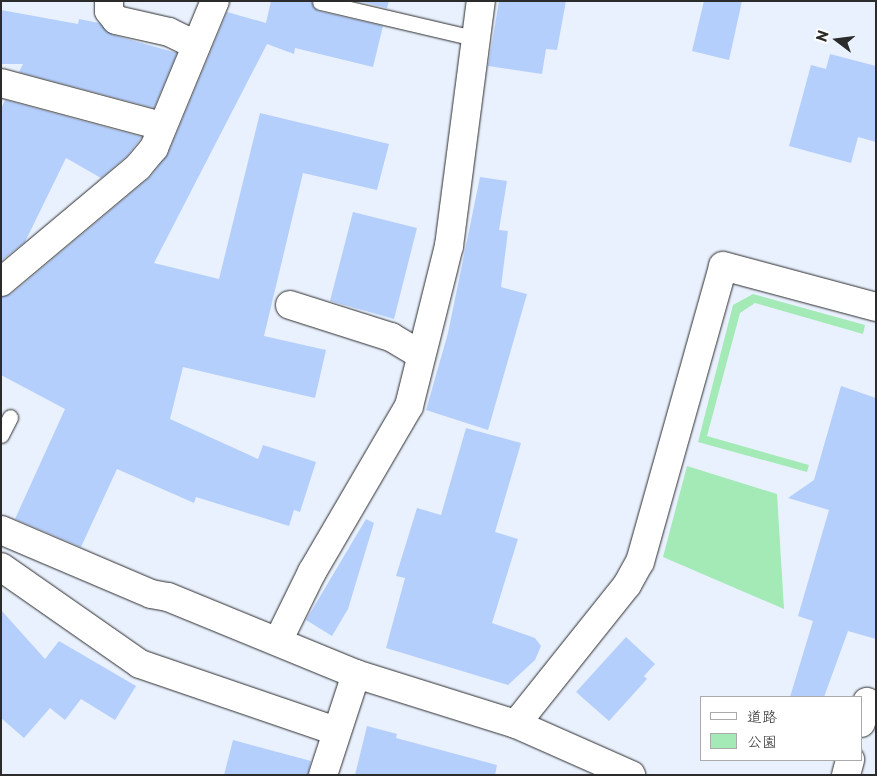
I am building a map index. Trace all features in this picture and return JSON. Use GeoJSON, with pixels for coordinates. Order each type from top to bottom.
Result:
{"type":"FeatureCollection","features":[{"type":"Feature","properties":{"kind":"street"},"geometry":{"type":"LineString","coordinates":[[109,1],[109,11],[116,20],[169,32],[196,45]]}},
{"type":"Feature","properties":{"kind":"street"},"geometry":{"type":"LineString","coordinates":[[1,282],[138,167],[154,148],[215,1]]}},
{"type":"Feature","properties":{"kind":"street"},"geometry":{"type":"LineString","coordinates":[[278,641],[312,572],[389,446],[409,406],[449,246],[473,38],[481,1]]}},
{"type":"Feature","properties":{"kind":"street"},"geometry":{"type":"LineString","coordinates":[[1,83],[162,126]]}},
{"type":"Feature","properties":{"kind":"street"},"geometry":{"type":"LineString","coordinates":[[516,724],[627,585],[640,562],[723,266],[876,308]]}},
{"type":"Feature","properties":{"kind":"street"},"geometry":{"type":"LineString","coordinates":[[290,305],[391,337],[421,355]]}},
{"type":"Feature","properties":{"kind":"street"},"geometry":{"type":"LineString","coordinates":[[1,530],[151,594],[168,597],[356,674],[516,724],[631,775]]}},
{"type":"Feature","properties":{"kind":"street"},"geometry":{"type":"LineString","coordinates":[[1,567],[140,664],[336,731]]}},
{"type":"Feature","properties":{"kind":"street"},"geometry":{"type":"LineString","coordinates":[[323,775],[356,674]]}},
{"type":"Feature","properties":{"kind":"street"},"geometry":{"type":"LineString","coordinates":[[846,775],[850,761]]}},
{"type":"Feature","properties":{"kind":"lane"},"geometry":{"type":"LineString","coordinates":[[320,2],[473,38]]}},
{"type":"Feature","properties":{"kind":"lane"},"geometry":{"type":"LineString","coordinates":[[1,435],[10,417]]}},
{"type":"Feature","properties":{"kind":"green space"},"geometry":{"type":"Polygon","coordinates":[[[753,294],[865,325],[863,334],[755,303],[740,313],[707,436],[809,465],[807,472],[698,442],[733,305],[753,294]]]}},
{"type":"Feature","properties":{"kind":"green space"},"geometry":{"type":"Polygon","coordinates":[[[687,466],[777,494],[784,609],[663,557],[687,466]]]}},
{"type":"Feature","properties":{"kind":"building"},"geometry":{"type":"Polygon","coordinates":[[[271,1],[311,1],[318,11],[383,26],[373,67],[295,48],[294,54],[267,44],[154,263],[219,279],[260,113],[389,144],[377,190],[303,173],[264,336],[326,350],[315,398],[183,367],[170,419],[258,459],[263,445],[316,462],[300,512],[294,510],[289,526],[196,497],[194,503],[117,469],[81,547],[15,519],[65,409],[1,375],[1,297],[11,294],[150,177],[168,154],[227,12],[266,23],[271,1]]]}},
{"type":"Feature","properties":{"kind":"building"},"geometry":{"type":"Polygon","coordinates":[[[358,1],[389,1],[387,8],[358,1]]]}},
{"type":"Feature","properties":{"kind":"building"},"geometry":{"type":"Polygon","coordinates":[[[499,1],[566,1],[557,50],[546,49],[542,74],[488,66],[499,1]]]}},
{"type":"Feature","properties":{"kind":"building"},"geometry":{"type":"Polygon","coordinates":[[[704,1],[742,1],[729,60],[692,51],[704,1]]]}},
{"type":"Feature","properties":{"kind":"building"},"geometry":{"type":"Polygon","coordinates":[[[1,10],[78,24],[79,19],[99,23],[113,35],[177,53],[154,108],[19,72],[23,64],[1,64],[1,10]]]}},
{"type":"Feature","properties":{"kind":"building"},"geometry":{"type":"Polygon","coordinates":[[[830,54],[876,66],[876,142],[858,137],[851,163],[789,146],[811,65],[826,69],[830,54]]]}},
{"type":"Feature","properties":{"kind":"building"},"geometry":{"type":"Polygon","coordinates":[[[5,100],[142,137],[127,156],[101,178],[66,158],[25,242],[1,261],[1,109],[5,100]]]}},
{"type":"Feature","properties":{"kind":"building"},"geometry":{"type":"Polygon","coordinates":[[[480,177],[507,181],[499,230],[508,231],[501,287],[527,294],[488,430],[426,410],[448,333],[480,177]]]}},
{"type":"Feature","properties":{"kind":"building"},"geometry":{"type":"Polygon","coordinates":[[[353,212],[417,228],[394,319],[330,301],[353,212]]]}},
{"type":"Feature","properties":{"kind":"building"},"geometry":{"type":"Polygon","coordinates":[[[841,386],[876,398],[876,639],[848,631],[824,696],[790,696],[813,621],[798,616],[829,510],[788,498],[814,480],[841,386]]]}},
{"type":"Feature","properties":{"kind":"building"},"geometry":{"type":"Polygon","coordinates":[[[466,428],[521,443],[495,532],[518,539],[492,623],[535,638],[541,646],[535,660],[508,685],[386,648],[405,578],[396,576],[417,508],[441,515],[466,428]]]}},
{"type":"Feature","properties":{"kind":"building"},"geometry":{"type":"Polygon","coordinates":[[[366,519],[374,523],[348,609],[332,636],[306,620],[366,519]]]}},
{"type":"Feature","properties":{"kind":"building"},"geometry":{"type":"Polygon","coordinates":[[[1,610],[45,659],[59,641],[136,686],[115,720],[81,699],[65,720],[50,708],[24,738],[1,718],[1,610]]]}},
{"type":"Feature","properties":{"kind":"building"},"geometry":{"type":"Polygon","coordinates":[[[626,637],[655,664],[644,676],[647,679],[609,721],[576,692],[626,637]]]}},
{"type":"Feature","properties":{"kind":"building"},"geometry":{"type":"Polygon","coordinates":[[[367,726],[397,734],[396,738],[497,765],[495,775],[355,775],[367,726]]]}},
{"type":"Feature","properties":{"kind":"building"},"geometry":{"type":"Polygon","coordinates":[[[233,740],[311,761],[308,775],[224,775],[233,740]]]}}]}
